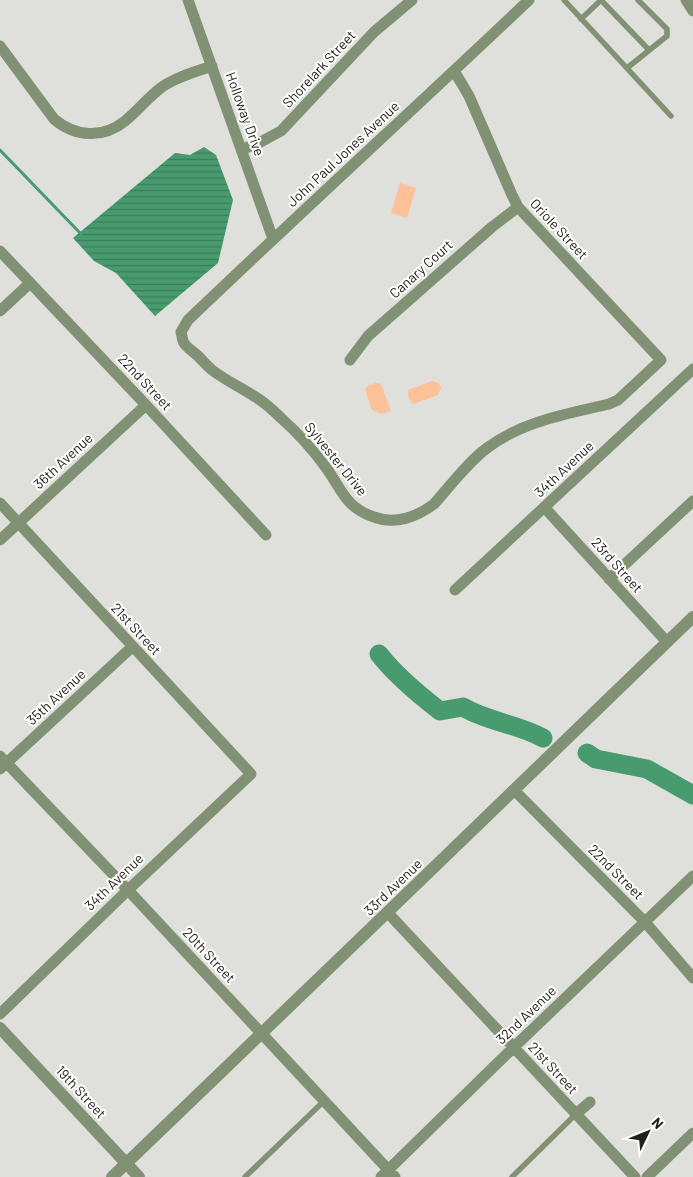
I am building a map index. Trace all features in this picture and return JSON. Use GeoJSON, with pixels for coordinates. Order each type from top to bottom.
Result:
{"type":"FeatureCollection","features":[{"type":"Feature","properties":{"kind":"street","name":"Holloway Drive"},"geometry":{"type":"LineString","coordinates":[[188,0],[273,239]]}},
{"type":"Feature","properties":{"kind":"street","name":"Shorelark Street"},"geometry":{"type":"LineString","coordinates":[[242,149],[255,145],[281,130],[374,32],[412,0]]}},
{"type":"Feature","properties":{"kind":"street","name":"John Paul Jones Avenue"},"geometry":{"type":"LineString","coordinates":[[181,332],[188,320],[528,0]]}},
{"type":"Feature","properties":{"kind":"street"},"geometry":{"type":"LineString","coordinates":[[686,0],[693,11]]}},
{"type":"Feature","properties":{"kind":"street"},"geometry":{"type":"LineString","coordinates":[[0,46],[54,119],[62,126],[88,134],[114,128],[124,122],[161,88],[174,80],[212,66]]}},
{"type":"Feature","properties":{"kind":"street","name":"Oriole Street"},"geometry":{"type":"LineString","coordinates":[[454,71],[469,96],[518,207],[661,360]]}},
{"type":"Feature","properties":{"kind":"street","name":"Canary Court"},"geometry":{"type":"LineString","coordinates":[[350,360],[368,336],[492,227],[518,207]]}},
{"type":"Feature","properties":{"kind":"street","name":"22nd Street"},"geometry":{"type":"LineString","coordinates":[[0,251],[266,535]]}},
{"type":"Feature","properties":{"kind":"street"},"geometry":{"type":"LineString","coordinates":[[0,311],[30,283]]}},
{"type":"Feature","properties":{"kind":"street","name":"Sylvester Drive"},"geometry":{"type":"LineString","coordinates":[[181,332],[184,343],[212,369],[255,396],[290,426],[318,458],[351,504],[367,514],[385,520],[406,519],[427,510],[473,460],[511,432],[528,425],[618,400],[661,360]]}},
{"type":"Feature","properties":{"kind":"street","name":"34th Avenue"},"geometry":{"type":"LineString","coordinates":[[455,590],[691,375]]}},
{"type":"Feature","properties":{"kind":"street","name":"36th Avenue"},"geometry":{"type":"LineString","coordinates":[[0,540],[146,405]]}},
{"type":"Feature","properties":{"kind":"street"},"geometry":{"type":"LineString","coordinates":[[609,579],[693,500]]}},
{"type":"Feature","properties":{"kind":"street","name":"21st Street"},"geometry":{"type":"LineString","coordinates":[[0,503],[251,774]]}},
{"type":"Feature","properties":{"kind":"street","name":"23rd Street"},"geometry":{"type":"LineString","coordinates":[[545,508],[667,642]]}},
{"type":"Feature","properties":{"kind":"street","name":"33rd Avenue"},"geometry":{"type":"LineString","coordinates":[[112,1177],[693,617]]}},
{"type":"Feature","properties":{"kind":"street","name":"35th Avenue"},"geometry":{"type":"LineString","coordinates":[[2,762],[132,646]]}},
{"type":"Feature","properties":{"kind":"street","name":"20th Street"},"geometry":{"type":"LineString","coordinates":[[2,762],[128,890],[324,1101],[388,1175]]}},
{"type":"Feature","properties":{"kind":"street","name":"34th Avenue"},"geometry":{"type":"LineString","coordinates":[[0,1014],[251,774]]}},
{"type":"Feature","properties":{"kind":"street","name":"22nd Street"},"geometry":{"type":"LineString","coordinates":[[514,790],[645,922],[693,978]]}},
{"type":"Feature","properties":{"kind":"street","name":"32nd Avenue"},"geometry":{"type":"LineString","coordinates":[[388,1175],[514,1047],[693,876]]}},
{"type":"Feature","properties":{"kind":"street","name":"21st Street"},"geometry":{"type":"LineString","coordinates":[[388,913],[635,1177]]}},
{"type":"Feature","properties":{"kind":"street","name":"19th Street"},"geometry":{"type":"LineString","coordinates":[[0,1028],[139,1177]]}},
{"type":"Feature","properties":{"kind":"street"},"geometry":{"type":"LineString","coordinates":[[576,1114],[590,1102]]}},
{"type":"Feature","properties":{"kind":"street"},"geometry":{"type":"LineString","coordinates":[[647,1177],[693,1133]]}},
{"type":"Feature","properties":{"kind":"lane"},"geometry":{"type":"LineString","coordinates":[[564,0],[672,116]]}},
{"type":"Feature","properties":{"kind":"lane"},"geometry":{"type":"LineString","coordinates":[[581,19],[601,0],[649,50]]}},
{"type":"Feature","properties":{"kind":"lane"},"geometry":{"type":"LineString","coordinates":[[627,68],[667,36],[667,30],[638,0]]}},
{"type":"Feature","properties":{"kind":"lane"},"geometry":{"type":"LineString","coordinates":[[245,1177],[324,1101]]}},
{"type":"Feature","properties":{"kind":"lane"},"geometry":{"type":"LineString","coordinates":[[512,1177],[576,1114]]}},
{"type":"Feature","properties":{"kind":"shaded area"},"geometry":{"type":"Polygon","coordinates":[[[204,147],[216,155],[233,200],[218,263],[155,316],[116,273],[94,261],[73,238],[175,153],[190,155],[204,147]]]}},
{"type":"Feature","properties":{"kind":"shaded area"},"geometry":{"type":"Polygon","coordinates":[[[400,183],[416,188],[407,218],[391,213],[400,183]]]}},
{"type":"Feature","properties":{"kind":"shaded area"},"geometry":{"type":"Polygon","coordinates":[[[432,381],[439,383],[441,388],[438,395],[414,404],[409,398],[408,390],[432,381]]]}},
{"type":"Feature","properties":{"kind":"shaded area"},"geometry":{"type":"Polygon","coordinates":[[[381,384],[391,411],[382,414],[372,410],[365,389],[369,385],[381,384]]]}},
{"type":"Feature","properties":{"kind":"waterway"},"geometry":{"type":"LineString","coordinates":[[0,150],[81,234]]}},
{"type":"Feature","properties":{"kind":"waterway"},"geometry":{"type":"LineString","coordinates":[[379,654],[393,670],[440,711],[463,707],[543,738]]}},
{"type":"Feature","properties":{"kind":"waterway"},"geometry":{"type":"LineString","coordinates":[[587,753],[596,759],[647,769],[693,795]]}}]}
